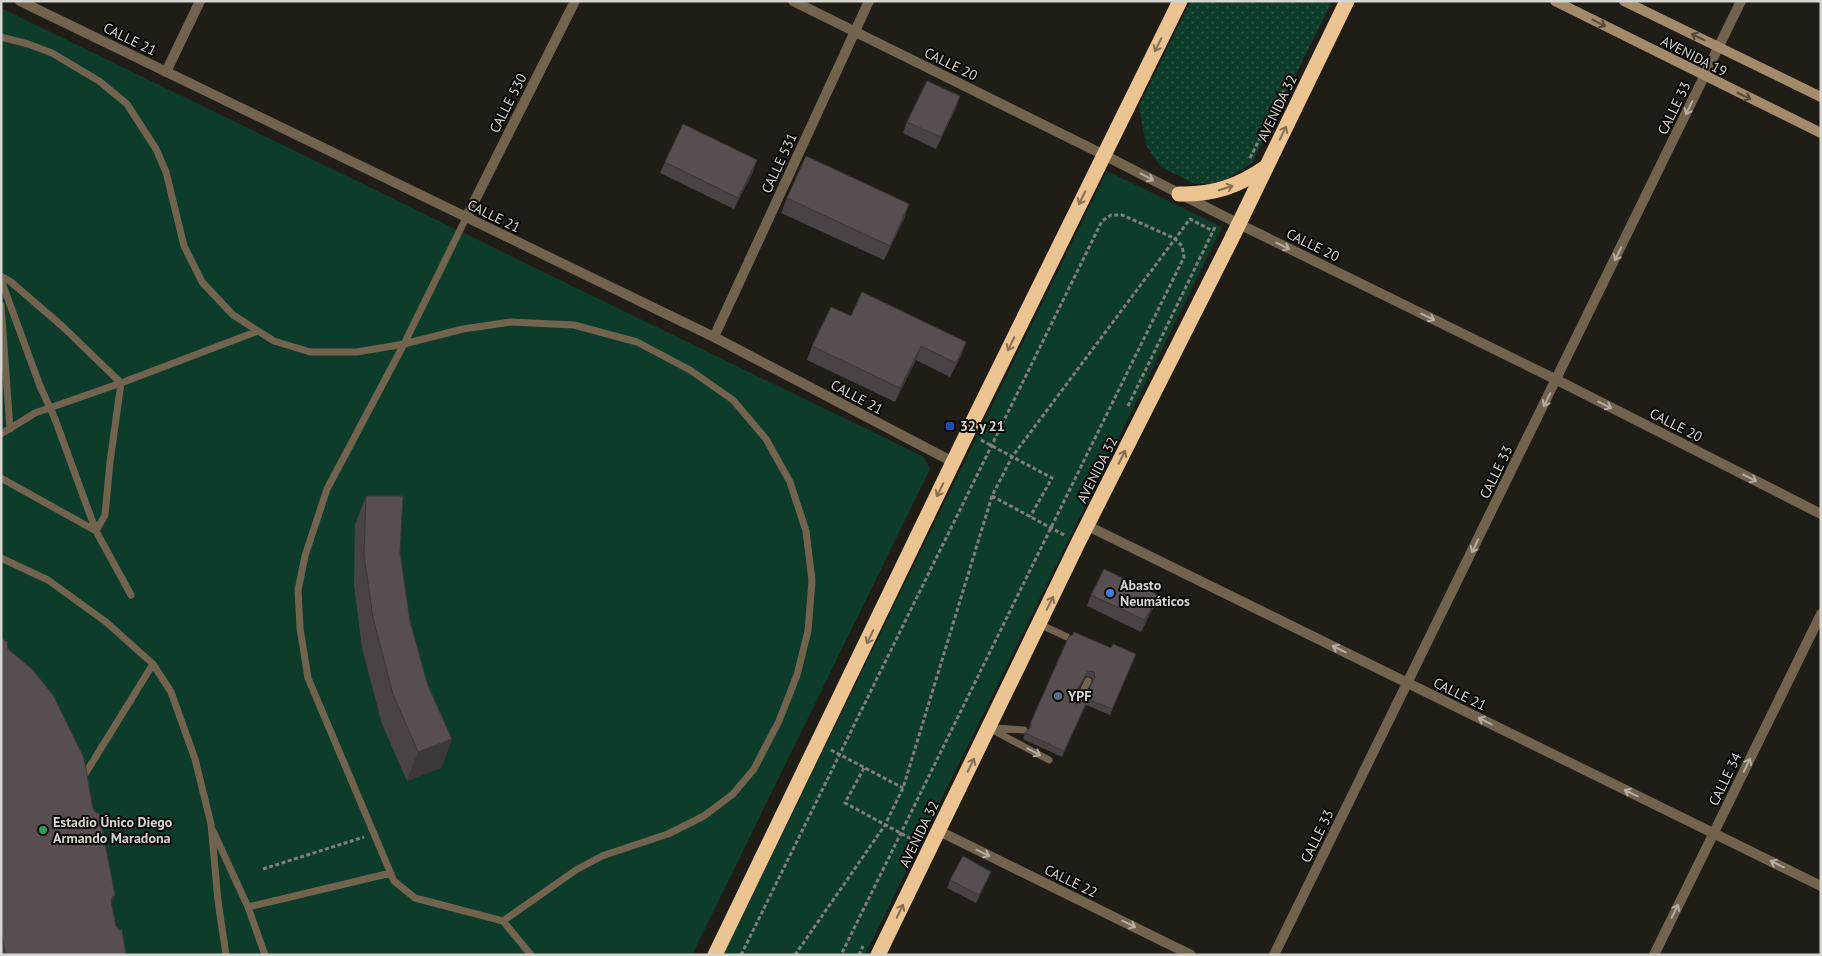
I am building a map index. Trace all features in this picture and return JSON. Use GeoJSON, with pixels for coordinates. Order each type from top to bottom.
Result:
{"type":"FeatureCollection","features":[{"type":"Feature","properties":{"kind":"highway"},"geometry":{"type":"LineString","coordinates":[[715,955],[953,462],[1180,1]]}},
{"type":"Feature","properties":{"kind":"highway","name":"AVENIDA 32"},"geometry":{"type":"LineString","coordinates":[[878,955],[1078,543],[1239,224],[1347,1]]}},
{"type":"Feature","properties":{"kind":"highway"},"geometry":{"type":"LineString","coordinates":[[1179,194],[1202,194],[1223,190],[1252,176],[1267,166]]}},
{"type":"Feature","properties":{"kind":"main road","name":"AVENIDA 19"},"geometry":{"type":"LineString","coordinates":[[1555,1],[1704,77],[1821,133]]}},
{"type":"Feature","properties":{"kind":"main road","name":"AVENIDA 19"},"geometry":{"type":"LineString","coordinates":[[1624,1],[1821,97]]}},
{"type":"Feature","properties":{"kind":"street","name":"CALLE 21"},"geometry":{"type":"LineString","coordinates":[[20,1],[714,338],[953,462]]}},
{"type":"Feature","properties":{"kind":"street"},"geometry":{"type":"LineString","coordinates":[[166,72],[200,1]]}},
{"type":"Feature","properties":{"kind":"street","name":"CALLE 530"},"geometry":{"type":"LineString","coordinates":[[466,218],[575,1]]}},
{"type":"Feature","properties":{"kind":"street","name":"CALLE 20"},"geometry":{"type":"LineString","coordinates":[[793,1],[1556,380],[1821,514]]}},
{"type":"Feature","properties":{"kind":"street","name":"CALLE 531"},"geometry":{"type":"LineString","coordinates":[[714,338],[869,1]]}},
{"type":"Feature","properties":{"kind":"street","name":"CALLE 33"},"geometry":{"type":"LineString","coordinates":[[1274,955],[1741,1]]}},
{"type":"Feature","properties":{"kind":"street","name":"CALLE 21"},"geometry":{"type":"LineString","coordinates":[[1088,526],[1821,886]]}},
{"type":"Feature","properties":{"kind":"street","name":"CALLE 34"},"geometry":{"type":"LineString","coordinates":[[1654,955],[1821,614]]}},
{"type":"Feature","properties":{"kind":"street","name":"CALLE 22"},"geometry":{"type":"LineString","coordinates":[[939,831],[1191,955]]}},
{"type":"Feature","properties":{"kind":"lane"},"geometry":{"type":"LineString","coordinates":[[1,37],[52,53],[99,81],[127,104],[156,149],[166,172],[184,246],[202,282],[233,315],[274,341],[310,352],[357,352],[404,344],[463,329],[511,322],[574,325],[637,342],[690,370],[732,400],[766,439],[790,482],[806,531],[812,581],[808,631],[797,675],[779,721],[754,769],[733,794],[704,816],[668,834],[602,856],[576,870],[503,921]]}},
{"type":"Feature","properties":{"kind":"lane"},"geometry":{"type":"LineString","coordinates":[[466,218],[404,344],[326,489],[305,556],[298,590],[300,628],[308,678],[394,881],[415,898],[503,921],[530,955]]}},
{"type":"Feature","properties":{"kind":"lane"},"geometry":{"type":"LineString","coordinates":[[1,276],[11,282],[62,326],[121,383]]}},
{"type":"Feature","properties":{"kind":"lane"},"geometry":{"type":"LineString","coordinates":[[1,280],[96,531],[131,595]]}},
{"type":"Feature","properties":{"kind":"lane"},"geometry":{"type":"LineString","coordinates":[[1,305],[10,429]]}},
{"type":"Feature","properties":{"kind":"lane"},"geometry":{"type":"LineString","coordinates":[[1,434],[35,413],[121,383],[258,331]]}},
{"type":"Feature","properties":{"kind":"lane"},"geometry":{"type":"LineString","coordinates":[[96,531],[105,515],[121,383]]}},
{"type":"Feature","properties":{"kind":"lane"},"geometry":{"type":"LineString","coordinates":[[1,478],[96,531]]}},
{"type":"Feature","properties":{"kind":"lane"},"geometry":{"type":"LineString","coordinates":[[1,558],[48,580],[106,622],[152,664],[171,692],[195,759],[211,824],[218,901],[226,955]]}},
{"type":"Feature","properties":{"kind":"lane"},"geometry":{"type":"LineString","coordinates":[[1039,624],[1067,637]]}},
{"type":"Feature","properties":{"kind":"lane"},"geometry":{"type":"LineString","coordinates":[[74,778],[78,786],[152,664]]}},
{"type":"Feature","properties":{"kind":"lane"},"geometry":{"type":"LineString","coordinates":[[1076,706],[1088,681]]}},
{"type":"Feature","properties":{"kind":"lane"},"geometry":{"type":"LineString","coordinates":[[989,728],[1024,730]]}},
{"type":"Feature","properties":{"kind":"lane"},"geometry":{"type":"LineString","coordinates":[[989,728],[1049,760]]}},
{"type":"Feature","properties":{"kind":"lane"},"geometry":{"type":"LineString","coordinates":[[211,824],[248,907],[265,955]]}},
{"type":"Feature","properties":{"kind":"lane"},"geometry":{"type":"LineString","coordinates":[[248,907],[391,872]]}},
{"type":"Feature","properties":{"kind":"path"},"geometry":{"type":"LineString","coordinates":[[741,955],[1102,221],[1112,215],[1122,215],[1174,238],[1182,246],[1184,257],[841,955]]}},
{"type":"Feature","properties":{"kind":"path"},"geometry":{"type":"LineString","coordinates":[[795,955],[885,825],[903,788],[992,496],[1012,457],[1190,219],[1231,240]]}},
{"type":"Feature","properties":{"kind":"path"},"geometry":{"type":"LineString","coordinates":[[968,432],[1052,478],[1030,517]]}},
{"type":"Feature","properties":{"kind":"path"},"geometry":{"type":"LineString","coordinates":[[992,496],[1078,543]]}},
{"type":"Feature","properties":{"kind":"path"},"geometry":{"type":"LineString","coordinates":[[819,743],[903,788]]}},
{"type":"Feature","properties":{"kind":"path"},"geometry":{"type":"LineString","coordinates":[[864,768],[845,803],[930,849]]}},
{"type":"Feature","properties":{"kind":"path"},"geometry":{"type":"LineString","coordinates":[[263,869],[374,834]]}},
{"type":"Feature","properties":{"kind":"green space"},"geometry":{"type":"Polygon","coordinates":[[[1191,1],[1332,1],[1252,163],[1222,182],[1195,184],[1161,167],[1146,145],[1139,106],[1191,1]]]}},
{"type":"Feature","properties":{"kind":"green space"},"geometry":{"type":"Polygon","coordinates":[[[1,8],[924,457],[930,469],[692,955],[1,955],[1,8]]]}},
{"type":"Feature","properties":{"kind":"green space"},"geometry":{"type":"Polygon","coordinates":[[[1107,171],[1222,227],[865,955],[723,955],[1107,171]]]}},
{"type":"Feature","properties":{"kind":"building"},"geometry":{"type":"Polygon","coordinates":[[[927,81],[960,96],[941,137],[907,122],[927,81]]]}},
{"type":"Feature","properties":{"kind":"building"},"geometry":{"type":"Polygon","coordinates":[[[683,124],[757,160],[738,198],[665,162],[683,124]]]}},
{"type":"Feature","properties":{"kind":"building"},"geometry":{"type":"Polygon","coordinates":[[[806,156],[909,204],[890,246],[787,198],[806,156]]]}},
{"type":"Feature","properties":{"kind":"building"},"geometry":{"type":"Polygon","coordinates":[[[862,292],[966,342],[956,363],[921,346],[900,388],[812,346],[831,307],[851,316],[862,292]]]}},
{"type":"Feature","properties":{"kind":"building"},"geometry":{"type":"Polygon","coordinates":[[[366,496],[403,496],[400,553],[410,621],[428,686],[452,739],[418,752],[393,694],[373,618],[364,555],[366,496]]]}},
{"type":"Feature","properties":{"kind":"building"},"geometry":{"type":"Polygon","coordinates":[[[1104,569],[1158,595],[1145,620],[1091,595],[1104,569]]]}},
{"type":"Feature","properties":{"kind":"building"},"geometry":{"type":"Polygon","coordinates":[[[1074,632],[1111,648],[1113,644],[1136,654],[1112,709],[1088,699],[1064,751],[1025,733],[1031,727],[1031,722],[1069,636],[1073,635],[1074,632]],[[1088,671],[1073,697],[1073,702],[1076,704],[1083,702],[1095,677],[1094,672],[1088,671]]]}},
{"type":"Feature","properties":{"kind":"building","name":"Estadio Único Diego Armando Maradona"},"geometry":{"type":"Polygon","coordinates":[[[1,638],[8,642],[8,649],[32,669],[53,695],[84,758],[93,809],[96,813],[99,813],[115,895],[111,901],[116,926],[119,930],[122,930],[126,955],[5,955],[1,933],[1,638]]]}},
{"type":"Feature","properties":{"kind":"building"},"geometry":{"type":"Polygon","coordinates":[[[963,856],[991,872],[979,895],[950,880],[963,856]]]}},
{"type":"Feature","properties":{"kind":"place","name":"32 y 21"},"geometry":{"type":"Point","coordinates":[950,426]}},
{"type":"Feature","properties":{"kind":"place","name":"Abasto Neumáticos"},"geometry":{"type":"Point","coordinates":[1110,593]}},
{"type":"Feature","properties":{"kind":"place","name":"YPF"},"geometry":{"type":"Point","coordinates":[1058,696]}},
{"type":"Feature","properties":{"kind":"place","name":"Estadio Único Diego Armando Maradona"},"geometry":{"type":"Point","coordinates":[43,830]}}]}
